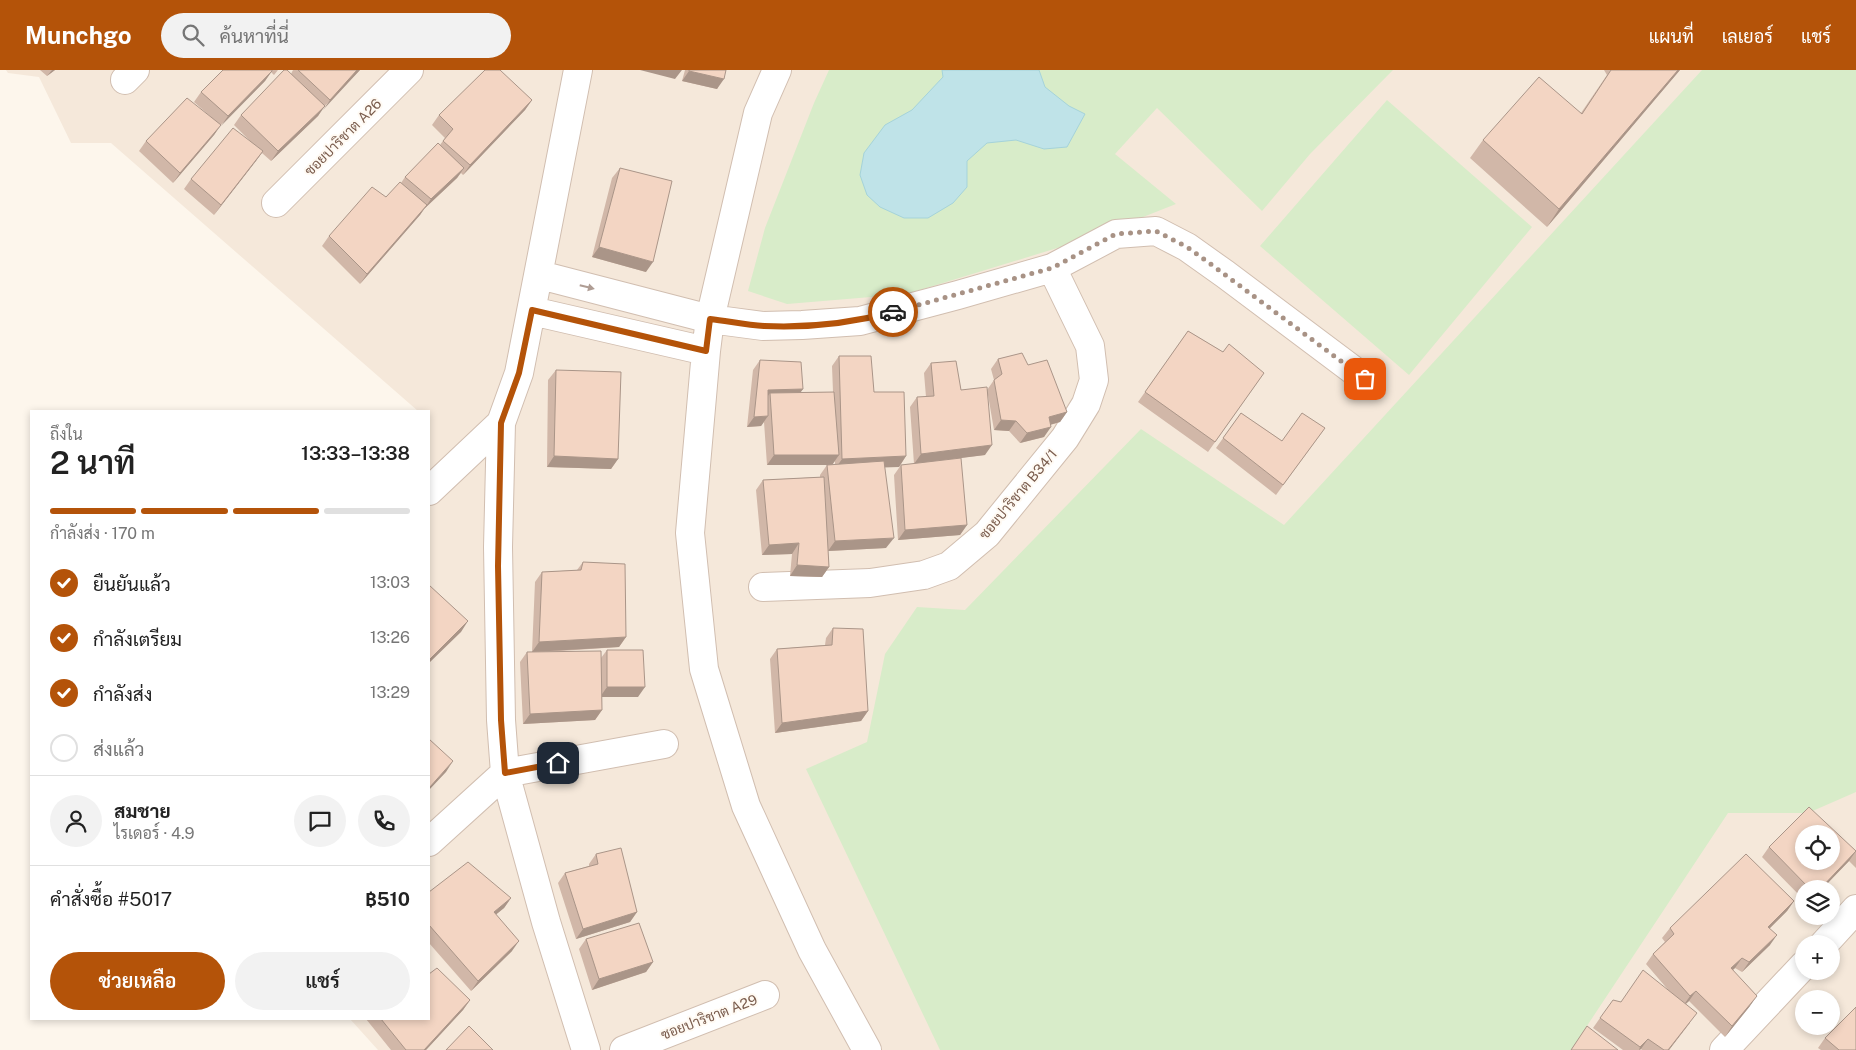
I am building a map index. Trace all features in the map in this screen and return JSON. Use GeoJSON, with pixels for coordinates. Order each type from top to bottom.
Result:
{"type":"FeatureCollection","features":[{"type":"Feature","properties":{"kind":"street","name":"ซอยปาริชาต A26"},"geometry":{"type":"LineString","coordinates":[[276,203],[409,70]]}},
{"type":"Feature","properties":{"kind":"street"},"geometry":{"type":"LineString","coordinates":[[578,70],[540,275],[519,373],[501,423],[498,566],[501,720],[505,773],[581,1047]]}},
{"type":"Feature","properties":{"kind":"street"},"geometry":{"type":"LineString","coordinates":[[777,70],[758,113],[710,319],[690,533],[704,669],[746,806],[812,950],[867,1050]]}},
{"type":"Feature","properties":{"kind":"street"},"geometry":{"type":"LineString","coordinates":[[540,275],[710,319],[763,326],[860,321],[1052,268],[1116,234],[1156,231],[1187,247],[1218,268],[1365,379]]}},
{"type":"Feature","properties":{"kind":"street","name":"ซอยปาริชาต B34/1"},"geometry":{"type":"LineString","coordinates":[[762,587],[870,583],[924,575],[949,566],[987,534],[1065,438],[1086,404],[1094,380],[1090,346],[1052,268]]}},
{"type":"Feature","properties":{"kind":"street"},"geometry":{"type":"LineString","coordinates":[[532,310],[706,351]]}},
{"type":"Feature","properties":{"kind":"street"},"geometry":{"type":"LineString","coordinates":[[430,490],[501,423]]}},
{"type":"Feature","properties":{"kind":"street"},"geometry":{"type":"LineString","coordinates":[[430,841],[505,773],[664,744]]}},
{"type":"Feature","properties":{"kind":"street"},"geometry":{"type":"LineString","coordinates":[[1832,935],[1856,910]]}},
{"type":"Feature","properties":{"kind":"street"},"geometry":{"type":"LineString","coordinates":[[1724,1050],[1795,975]]}},
{"type":"Feature","properties":{"kind":"street","name":"ซอยปาริชาต A29"},"geometry":{"type":"LineString","coordinates":[[624,1050],[766,996]]}},
{"type":"Feature","properties":{"kind":"shaded area"},"geometry":{"type":"Polygon","coordinates":[[[6,70],[1856,70],[1856,1050],[378,1050],[351,1020],[430,1020],[430,410],[417,410],[111,143],[71,143],[39,77],[8,73],[6,70]]]}},
{"type":"Feature","properties":{"kind":"green space"},"geometry":{"type":"Polygon","coordinates":[[[829,70],[1393,70],[1310,154],[1262,211],[1157,108],[1115,154],[1176,204],[1090,238],[907,294],[787,304],[748,291],[765,228],[814,103],[829,70]]]}},
{"type":"Feature","properties":{"kind":"green space"},"geometry":{"type":"Polygon","coordinates":[[[1702,70],[1856,70],[1856,792],[1808,813],[1728,813],[1571,1050],[940,1050],[806,769],[867,742],[885,654],[917,607],[965,610],[1141,429],[1284,525],[1702,70]]]}},
{"type":"Feature","properties":{"kind":"green space"},"geometry":{"type":"Polygon","coordinates":[[[1387,100],[1532,227],[1409,375],[1260,246],[1387,100]]]}},
{"type":"Feature","properties":{"kind":"water"},"geometry":{"type":"Polygon","coordinates":[[[942,70],[1039,70],[1045,87],[1069,106],[1085,114],[1067,147],[1044,149],[1016,140],[987,143],[967,161],[967,187],[953,203],[928,218],[904,218],[880,207],[867,195],[860,175],[864,153],[885,125],[912,110],[943,77],[942,70]]]}},
{"type":"Feature","properties":{"kind":"building"},"geometry":{"type":"Polygon","coordinates":[[[223,70],[272,71],[228,116],[201,92],[223,70]]]}},
{"type":"Feature","properties":{"kind":"building"},"geometry":{"type":"Polygon","coordinates":[[[284,70],[287,70],[325,106],[278,151],[241,115],[284,70]]]}},
{"type":"Feature","properties":{"kind":"building"},"geometry":{"type":"Polygon","coordinates":[[[298,70],[357,70],[330,100],[298,70]]]}},
{"type":"Feature","properties":{"kind":"building"},"geometry":{"type":"Polygon","coordinates":[[[485,70],[500,70],[532,100],[470,165],[443,141],[453,129],[439,115],[485,70]]]}},
{"type":"Feature","properties":{"kind":"building"},"geometry":{"type":"Polygon","coordinates":[[[689,70],[726,70],[724,79],[689,70]]]}},
{"type":"Feature","properties":{"kind":"building"},"geometry":{"type":"Polygon","coordinates":[[[1611,70],[1678,70],[1559,209],[1483,140],[1539,77],[1582,114],[1611,70]]]}},
{"type":"Feature","properties":{"kind":"building"},"geometry":{"type":"Polygon","coordinates":[[[187,98],[221,125],[180,173],[146,141],[187,98]]]}},
{"type":"Feature","properties":{"kind":"building"},"geometry":{"type":"Polygon","coordinates":[[[233,128],[263,151],[221,205],[191,179],[233,128]]]}},
{"type":"Feature","properties":{"kind":"building"},"geometry":{"type":"Polygon","coordinates":[[[438,143],[464,168],[431,199],[405,177],[438,143]]]}},
{"type":"Feature","properties":{"kind":"building"},"geometry":{"type":"Polygon","coordinates":[[[620,168],[672,181],[653,262],[599,247],[620,168]]]}},
{"type":"Feature","properties":{"kind":"building"},"geometry":{"type":"Polygon","coordinates":[[[400,182],[427,205],[367,274],[329,236],[372,187],[386,197],[400,182]]]}},
{"type":"Feature","properties":{"kind":"building"},"geometry":{"type":"Polygon","coordinates":[[[1188,331],[1223,352],[1229,344],[1264,373],[1215,442],[1145,392],[1188,331]]]}},
{"type":"Feature","properties":{"kind":"building"},"geometry":{"type":"Polygon","coordinates":[[[1022,353],[1028,365],[1047,360],[1067,412],[1049,417],[1051,427],[1027,433],[1016,421],[1001,420],[994,380],[1002,374],[998,359],[1022,353]]]}},
{"type":"Feature","properties":{"kind":"building"},"geometry":{"type":"Polygon","coordinates":[[[839,356],[871,356],[874,392],[904,392],[906,456],[842,459],[839,356]]]}},
{"type":"Feature","properties":{"kind":"building"},"geometry":{"type":"Polygon","coordinates":[[[760,360],[801,362],[803,389],[768,390],[768,416],[754,417],[760,360]]]}},
{"type":"Feature","properties":{"kind":"building"},"geometry":{"type":"Polygon","coordinates":[[[956,361],[961,390],[987,387],[992,445],[921,454],[917,397],[934,396],[931,363],[956,361]]]}},
{"type":"Feature","properties":{"kind":"building"},"geometry":{"type":"Polygon","coordinates":[[[556,370],[621,372],[618,459],[554,456],[556,370]]]}},
{"type":"Feature","properties":{"kind":"building"},"geometry":{"type":"Polygon","coordinates":[[[834,392],[839,455],[774,455],[770,393],[834,392]]]}},
{"type":"Feature","properties":{"kind":"building"},"geometry":{"type":"Polygon","coordinates":[[[1241,413],[1282,441],[1302,413],[1325,428],[1283,485],[1223,438],[1241,413]]]}},
{"type":"Feature","properties":{"kind":"building"},"geometry":{"type":"Polygon","coordinates":[[[961,458],[967,525],[905,530],[901,465],[961,458]]]}},
{"type":"Feature","properties":{"kind":"building"},"geometry":{"type":"Polygon","coordinates":[[[884,461],[894,538],[835,541],[827,465],[884,461]]]}},
{"type":"Feature","properties":{"kind":"building"},"geometry":{"type":"Polygon","coordinates":[[[824,477],[829,567],[797,565],[799,543],[769,545],[763,480],[824,477]]]}},
{"type":"Feature","properties":{"kind":"building"},"geometry":{"type":"Polygon","coordinates":[[[583,562],[625,564],[626,637],[539,642],[542,572],[581,570],[583,562]]]}},
{"type":"Feature","properties":{"kind":"building"},"geometry":{"type":"Polygon","coordinates":[[[430,586],[468,621],[430,659],[430,586]]]}},
{"type":"Feature","properties":{"kind":"building"},"geometry":{"type":"Polygon","coordinates":[[[833,628],[863,629],[868,711],[782,723],[777,649],[832,645],[833,628]]]}},
{"type":"Feature","properties":{"kind":"building"},"geometry":{"type":"Polygon","coordinates":[[[607,650],[643,650],[645,687],[607,687],[607,650]]]}},
{"type":"Feature","properties":{"kind":"building"},"geometry":{"type":"Polygon","coordinates":[[[601,651],[602,710],[530,714],[527,652],[601,651]]]}},
{"type":"Feature","properties":{"kind":"building"},"geometry":{"type":"Polygon","coordinates":[[[430,740],[453,761],[430,787],[430,740]]]}},
{"type":"Feature","properties":{"kind":"building"},"geometry":{"type":"Polygon","coordinates":[[[1809,807],[1828,825],[1795,825],[1795,870],[1838,870],[1829,880],[1801,880],[1769,847],[1809,807]]]}},
{"type":"Feature","properties":{"kind":"building"},"geometry":{"type":"Polygon","coordinates":[[[1840,836],[1856,851],[1840,868],[1840,836]]]}},
{"type":"Feature","properties":{"kind":"building"},"geometry":{"type":"Polygon","coordinates":[[[621,848],[637,912],[583,929],[565,873],[598,864],[596,854],[621,848]]]}},
{"type":"Feature","properties":{"kind":"building"},"geometry":{"type":"Polygon","coordinates":[[[1746,854],[1794,901],[1768,927],[1777,935],[1749,962],[1742,958],[1731,968],[1757,996],[1732,1026],[1696,991],[1690,996],[1653,954],[1674,934],[1670,928],[1746,854]]]}},
{"type":"Feature","properties":{"kind":"building"},"geometry":{"type":"Polygon","coordinates":[[[468,862],[511,898],[494,912],[519,941],[478,981],[430,926],[430,891],[468,862]]]}},
{"type":"Feature","properties":{"kind":"building"},"geometry":{"type":"Polygon","coordinates":[[[639,923],[653,962],[599,979],[586,939],[639,923]]]}},
{"type":"Feature","properties":{"kind":"building"},"geometry":{"type":"Polygon","coordinates":[[[437,968],[470,1000],[424,1050],[406,1050],[382,1020],[430,1020],[430,973],[437,968]]]}},
{"type":"Feature","properties":{"kind":"building"},"geometry":{"type":"Polygon","coordinates":[[[1643,970],[1697,1013],[1668,1050],[1664,1050],[1648,1039],[1640,1047],[1600,1018],[1613,1000],[1621,1002],[1643,970]]]}},
{"type":"Feature","properties":{"kind":"building"},"geometry":{"type":"Polygon","coordinates":[[[1856,1007],[1856,1050],[1839,1050],[1825,1038],[1828,1035],[1840,1035],[1840,1023],[1856,1007]]]}},
{"type":"Feature","properties":{"kind":"building"},"geometry":{"type":"Polygon","coordinates":[[[469,1026],[493,1050],[446,1050],[469,1026]]]}},
{"type":"Feature","properties":{"kind":"building"},"geometry":{"type":"Polygon","coordinates":[[[1587,1026],[1618,1050],[1571,1050],[1587,1026]]]}},
{"type":"Feature","properties":{"kind":"way so far"},"geometry":{"type":"LineString","coordinates":[[893,312],[1052,268],[1116,234],[1156,231],[1187,247],[1365,379]]}},
{"type":"Feature","properties":{"kind":"route"},"geometry":{"type":"LineString","coordinates":[[558,763],[505,773],[501,720],[498,547],[501,423],[519,373],[532,310],[706,351],[710,319],[763,326],[802,325],[860,321],[893,312]]}}]}
